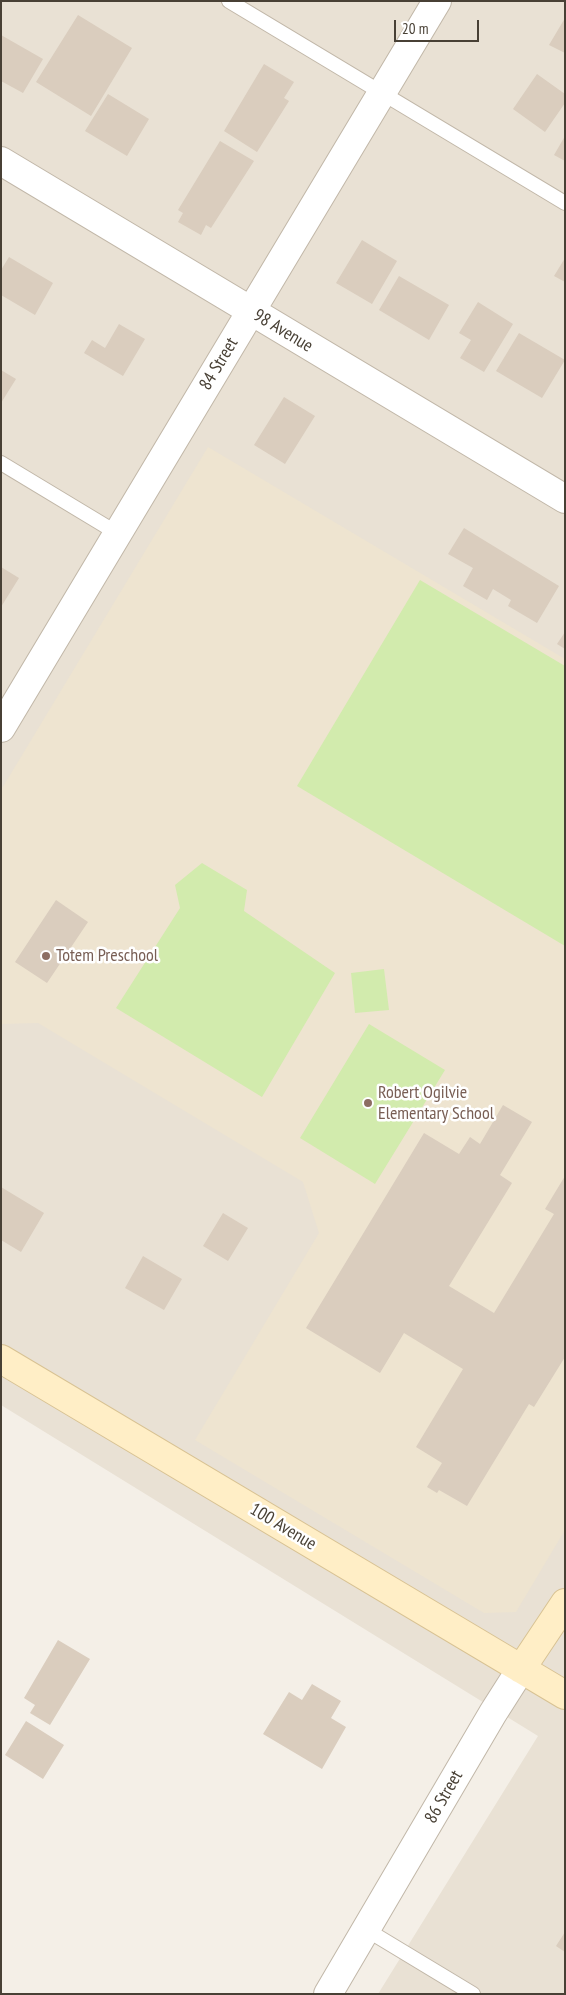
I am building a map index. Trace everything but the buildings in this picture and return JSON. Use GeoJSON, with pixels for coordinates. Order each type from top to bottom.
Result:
{"type":"FeatureCollection","features":[{"type":"Feature","properties":{"kind":"main road","name":"100 Avenue"},"geometry":{"type":"LineString","coordinates":[[1,1359],[565,1695]]}},
{"type":"Feature","properties":{"kind":"main road","name":"86 Street"},"geometry":{"type":"LineString","coordinates":[[521,1669],[565,1603]]}},
{"type":"Feature","properties":{"kind":"street","name":"84 Street"},"geometry":{"type":"LineString","coordinates":[[1,728],[437,1]]}},
{"type":"Feature","properties":{"kind":"street","name":"98 Avenue"},"geometry":{"type":"LineString","coordinates":[[1,162],[565,499]]}},
{"type":"Feature","properties":{"kind":"street","name":"86 Street"},"geometry":{"type":"LineString","coordinates":[[328,1994],[493,1713],[521,1669]]}},
{"type":"Feature","properties":{"kind":"lane"},"geometry":{"type":"LineString","coordinates":[[229,1],[565,203]]}},
{"type":"Feature","properties":{"kind":"lane"},"geometry":{"type":"LineString","coordinates":[[1,463],[117,533]]}},
{"type":"Feature","properties":{"kind":"lane"},"geometry":{"type":"LineString","coordinates":[[367,1930],[473,1994]]}},
{"type":"Feature","properties":{"kind":"shaded area"},"geometry":{"type":"Polygon","coordinates":[[[1,1],[565,1],[565,1994],[378,1994],[538,1736],[1,1405],[1,1]]]}},
{"type":"Feature","properties":{"kind":"shaded area","name":"Robert Ogilvie Elementary School"},"geometry":{"type":"Polygon","coordinates":[[[208,447],[565,659],[565,1530],[516,1612],[484,1613],[195,1440],[319,1233],[303,1182],[38,1023],[1,1024],[1,790],[208,447]]]}},
{"type":"Feature","properties":{"kind":"green space"},"geometry":{"type":"Polygon","coordinates":[[[420,580],[565,666],[565,946],[297,786],[420,580]]]}},
{"type":"Feature","properties":{"kind":"green space"},"geometry":{"type":"Polygon","coordinates":[[[202,863],[247,890],[244,911],[335,973],[262,1097],[116,1008],[180,908],[175,885],[202,863]]]}},
{"type":"Feature","properties":{"kind":"green space"},"geometry":{"type":"Polygon","coordinates":[[[384,969],[389,1010],[355,1013],[351,973],[384,969]]]}},
{"type":"Feature","properties":{"kind":"green space"},"geometry":{"type":"Polygon","coordinates":[[[369,1024],[445,1070],[375,1184],[300,1138],[369,1024]]]}},
{"type":"Feature","properties":{"kind":"place","name":"Totem Preschool"},"geometry":{"type":"Point","coordinates":[46,956]}},
{"type":"Feature","properties":{"kind":"place","name":"Robert Ogilvie Elementary School"},"geometry":{"type":"Point","coordinates":[368,1103]}}]}
